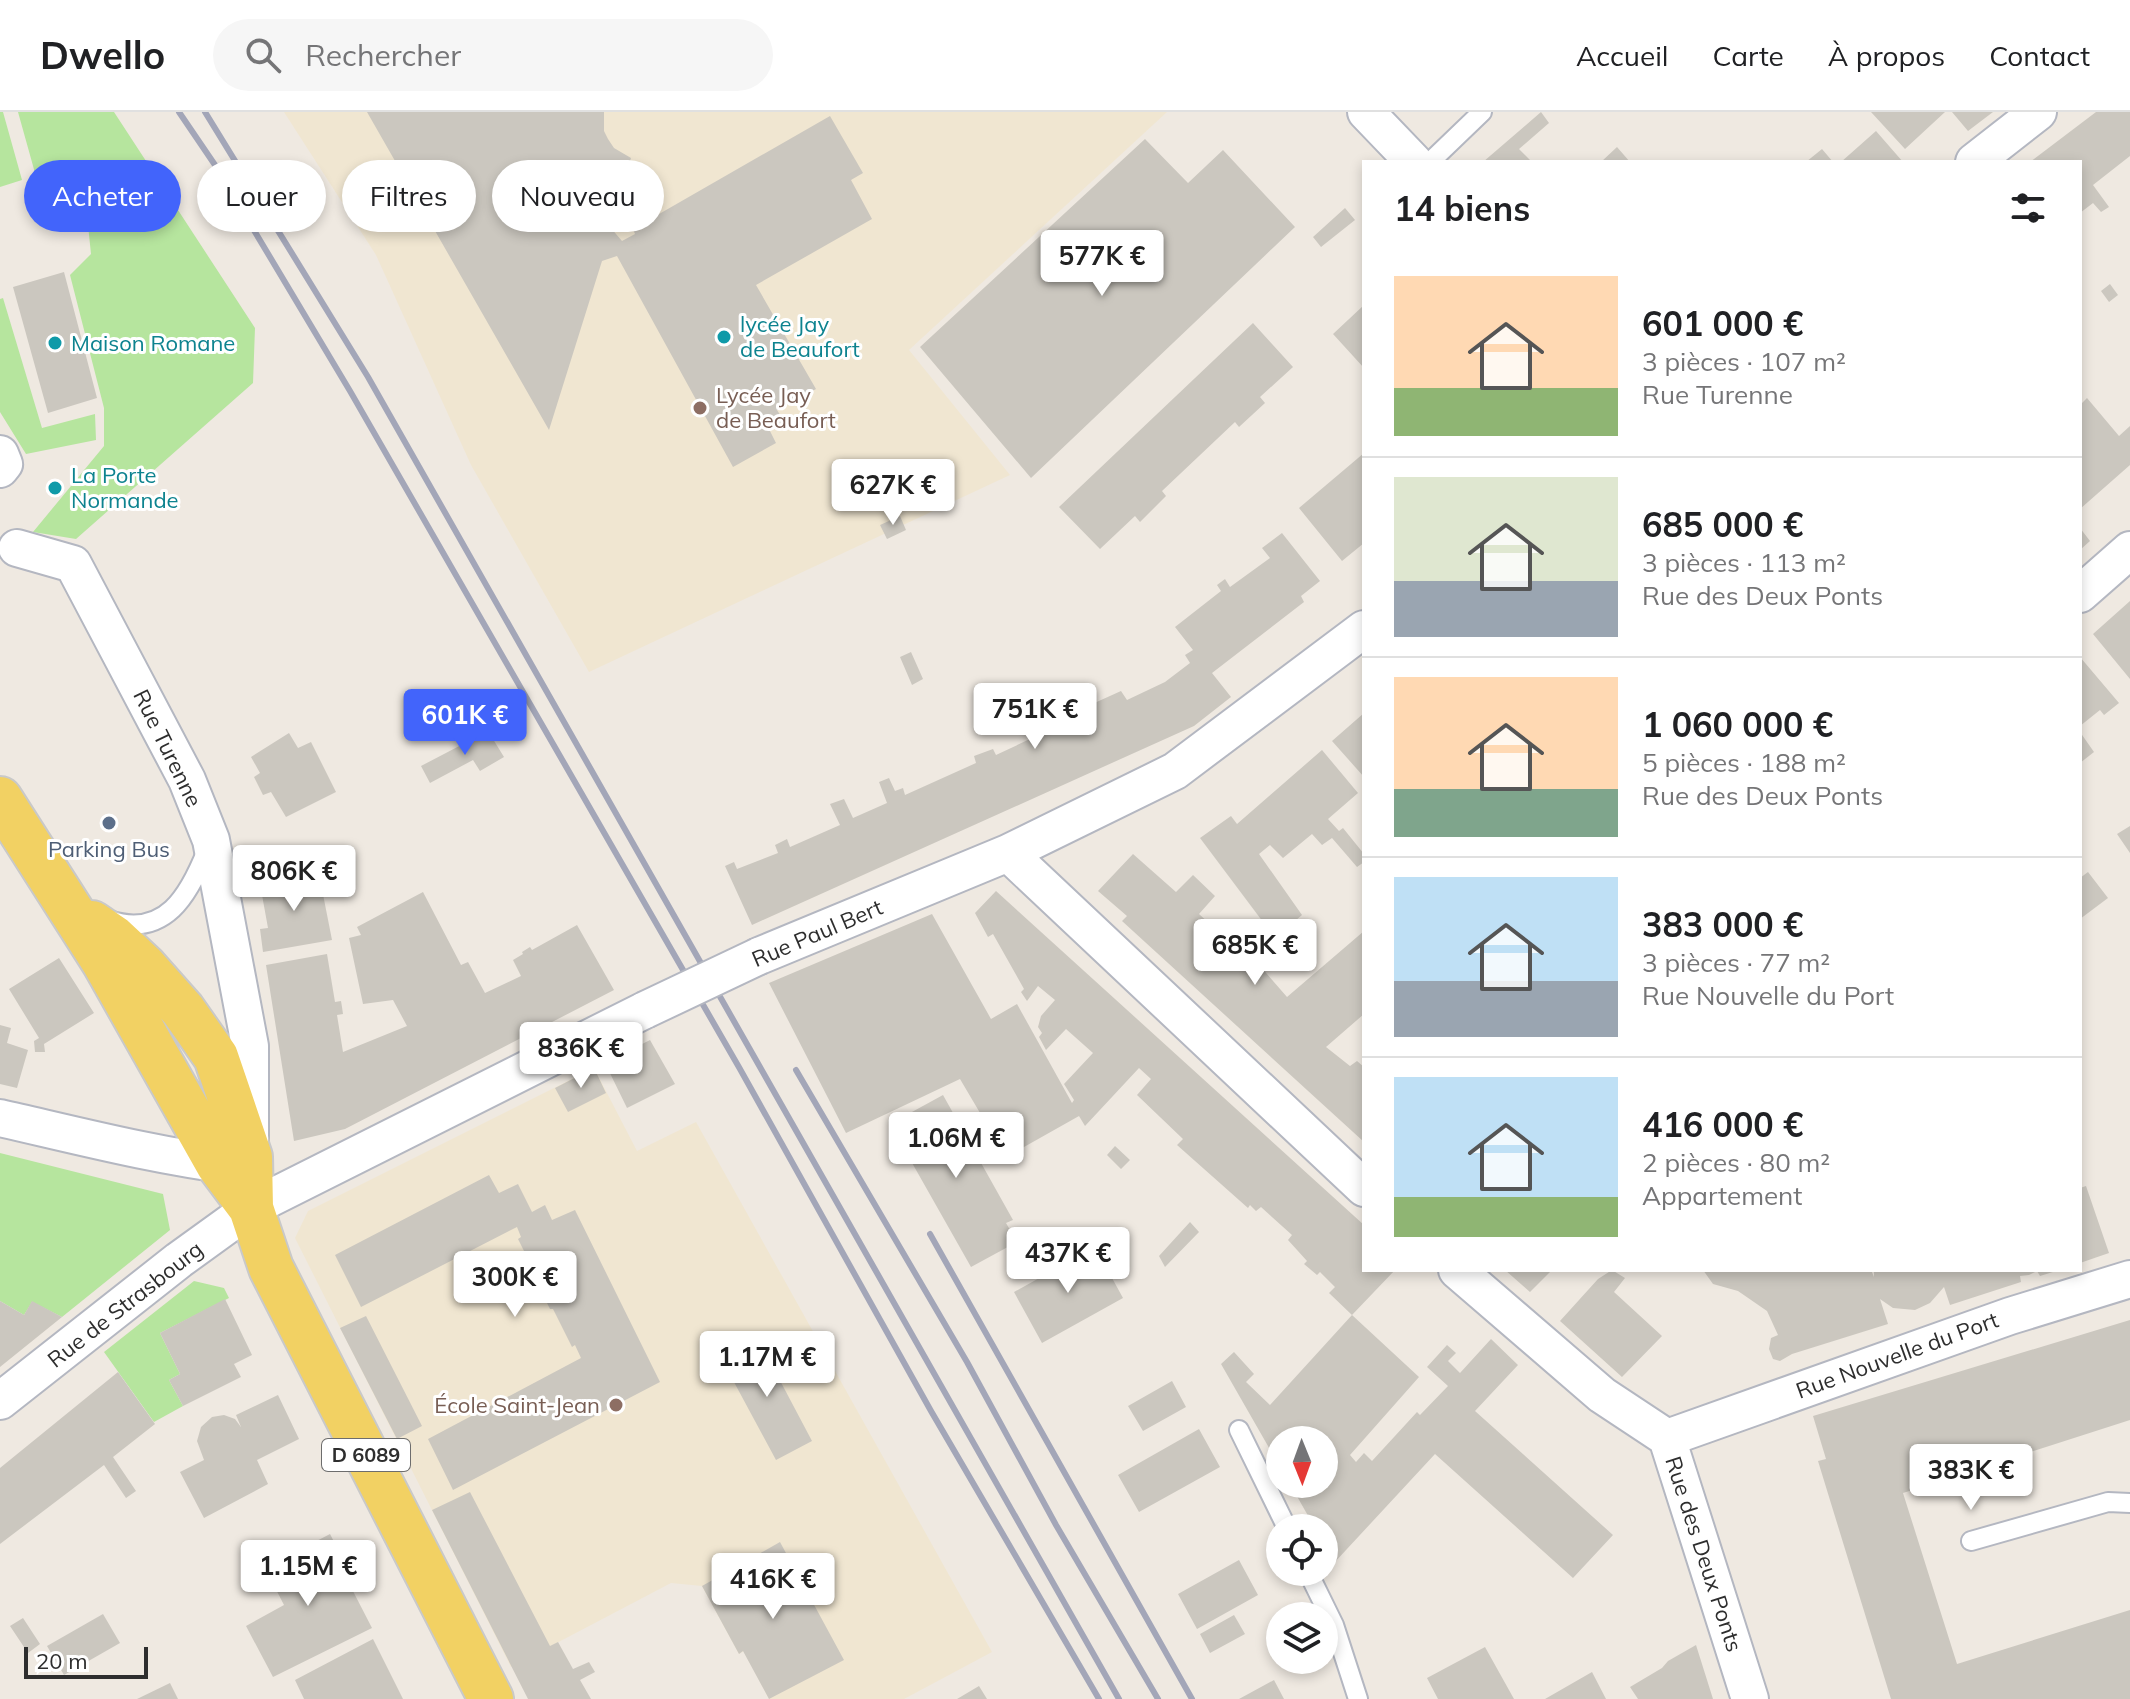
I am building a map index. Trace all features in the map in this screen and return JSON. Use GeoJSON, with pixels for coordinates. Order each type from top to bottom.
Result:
{"type":"FeatureCollection","features":[{"type":"Feature","properties":{"kind":"main road","name":"D 6089"},"geometry":{"type":"LineString","coordinates":[[0,799],[234,1160],[271,1268],[491,1699]]}},
{"type":"Feature","properties":{"kind":"street"},"geometry":{"type":"LineString","coordinates":[[1366,112],[1412,160]]}},
{"type":"Feature","properties":{"kind":"street"},"geometry":{"type":"LineString","coordinates":[[1977,160],[2038,112]]}},
{"type":"Feature","properties":{"kind":"street"},"geometry":{"type":"LineString","coordinates":[[0,454],[4,464],[0,469]]}},
{"type":"Feature","properties":{"kind":"street","name":"Rue Turenne"},"geometry":{"type":"LineString","coordinates":[[17,548],[73,564],[187,780],[211,840],[250,1046],[234,1160]]}},
{"type":"Feature","properties":{"kind":"street"},"geometry":{"type":"LineString","coordinates":[[2082,592],[2130,550]]}},
{"type":"Feature","properties":{"kind":"street","name":"Rue Paul Bert"},"geometry":{"type":"LineString","coordinates":[[251,1208],[759,956],[1008,853],[1175,771],[1362,631]]}},
{"type":"Feature","properties":{"kind":"street"},"geometry":{"type":"LineString","coordinates":[[1008,853],[1362,1186]]}},
{"type":"Feature","properties":{"kind":"street"},"geometry":{"type":"LineString","coordinates":[[0,1118],[145,1152],[234,1160]]}},
{"type":"Feature","properties":{"kind":"street","name":"Rue de Strasbourg"},"geometry":{"type":"LineString","coordinates":[[0,1401],[251,1208]]}},
{"type":"Feature","properties":{"kind":"street","name":"Rue des Deux Ponts"},"geometry":{"type":"LineString","coordinates":[[1459,1272],[1602,1395],[1667,1438],[1750,1699]]}},
{"type":"Feature","properties":{"kind":"street","name":"Rue Nouvelle du Port"},"geometry":{"type":"LineString","coordinates":[[1667,1438],[2010,1316],[2130,1279]]}},
{"type":"Feature","properties":{"kind":"lane"},"geometry":{"type":"LineString","coordinates":[[1432,160],[1482,112]]}},
{"type":"Feature","properties":{"kind":"lane"},"geometry":{"type":"LineString","coordinates":[[67,905],[120,924],[146,925],[172,912],[197,876],[211,840]]}},
{"type":"Feature","properties":{"kind":"lane"},"geometry":{"type":"LineString","coordinates":[[1239,1430],[1280,1514]]}},
{"type":"Feature","properties":{"kind":"lane"},"geometry":{"type":"LineString","coordinates":[[1971,1541],[2108,1502],[2130,1503]]}},
{"type":"Feature","properties":{"kind":"lane"},"geometry":{"type":"LineString","coordinates":[[1315,1586],[1334,1625],[1358,1699]]}},
{"type":"Feature","properties":{"kind":"shaded area","name":"Lycée Jay de Beaufort"},"geometry":{"type":"Polygon","coordinates":[[[284,112],[1167,112],[909,350],[1010,475],[589,672],[471,465],[376,255],[361,232],[476,232],[476,160],[342,160],[342,202],[326,177],[326,160],[315,160],[284,112]]]}},
{"type":"Feature","properties":{"kind":"shaded area","name":"École Saint-Jean"},"geometry":{"type":"Polygon","coordinates":[[[594,1068],[637,1151],[696,1122],[992,1652],[904,1699],[769,1699],[744,1651],[739,1654],[702,1586],[671,1583],[511,1667],[295,1238],[308,1211],[594,1068]]]}},
{"type":"Feature","properties":{"kind":"green space"},"geometry":{"type":"Polygon","coordinates":[[[0,112],[3,112],[22,180],[0,187],[0,112]]]}},
{"type":"Feature","properties":{"kind":"green space"},"geometry":{"type":"Polygon","coordinates":[[[18,112],[114,112],[145,160],[31,160],[18,112]]]}},
{"type":"Feature","properties":{"kind":"green space"},"geometry":{"type":"Polygon","coordinates":[[[181,215],[255,328],[253,383],[76,539],[33,532],[104,446],[104,408],[70,275],[91,254],[89,232],[181,232],[181,215]]]}},
{"type":"Feature","properties":{"kind":"green space"},"geometry":{"type":"Polygon","coordinates":[[[3,298],[42,428],[95,414],[96,440],[26,454],[0,412],[0,299],[3,298]]]}},
{"type":"Feature","properties":{"kind":"green space"},"geometry":{"type":"Polygon","coordinates":[[[0,1153],[163,1194],[170,1230],[62,1317],[32,1302],[24,1315],[0,1301],[0,1153]]]}},
{"type":"Feature","properties":{"kind":"green space"},"geometry":{"type":"Polygon","coordinates":[[[194,1281],[224,1288],[229,1298],[160,1333],[180,1374],[169,1380],[183,1406],[154,1422],[104,1352],[194,1281]]]}},
{"type":"Feature","properties":{"kind":"building","name":"lycée Jay de Beaufort"},"geometry":{"type":"Polygon","coordinates":[[[367,112],[604,112],[604,131],[608,139],[614,148],[630,160],[492,160],[492,232],[614,232],[622,241],[634,232],[664,232],[664,211],[830,116],[863,173],[851,180],[872,219],[756,285],[816,389],[777,410],[784,421],[769,429],[776,443],[733,467],[617,256],[602,261],[549,430],[436,232],[476,232],[476,160],[394,160],[367,112]]]}},
{"type":"Feature","properties":{"kind":"building"},"geometry":{"type":"Polygon","coordinates":[[[1541,112],[1549,123],[1519,149],[1530,160],[1485,160],[1541,112]]]}},
{"type":"Feature","properties":{"kind":"building"},"geometry":{"type":"Polygon","coordinates":[[[1871,112],[1945,112],[1905,149],[1871,112]]]}},
{"type":"Feature","properties":{"kind":"building"},"geometry":{"type":"Polygon","coordinates":[[[1952,112],[1993,112],[1968,131],[1952,112]]]}},
{"type":"Feature","properties":{"kind":"building"},"geometry":{"type":"Polygon","coordinates":[[[2096,112],[2130,112],[2130,156],[2093,185],[2109,207],[2101,212],[2093,203],[2082,211],[2082,160],[2033,160],[2096,112]]]}},
{"type":"Feature","properties":{"kind":"building"},"geometry":{"type":"Polygon","coordinates":[[[1876,131],[1901,160],[1843,160],[1876,131]]]}},
{"type":"Feature","properties":{"kind":"building"},"geometry":{"type":"Polygon","coordinates":[[[1145,139],[1188,183],[1223,150],[1295,227],[1031,478],[920,347],[1145,139]]]}},
{"type":"Feature","properties":{"kind":"building"},"geometry":{"type":"Polygon","coordinates":[[[1617,147],[1628,160],[1603,160],[1617,147]]]}},
{"type":"Feature","properties":{"kind":"building"},"geometry":{"type":"Polygon","coordinates":[[[1822,149],[1831,160],[1808,160],[1822,149]]]}},
{"type":"Feature","properties":{"kind":"building"},"geometry":{"type":"Polygon","coordinates":[[[1345,208],[1355,220],[1321,247],[1313,237],[1345,208]]]}},
{"type":"Feature","properties":{"kind":"building","name":"Maison Romane"},"geometry":{"type":"Polygon","coordinates":[[[64,272],[97,398],[48,413],[13,287],[64,272]]]}},
{"type":"Feature","properties":{"kind":"building"},"geometry":{"type":"Polygon","coordinates":[[[2110,284],[2118,295],[2109,302],[2101,291],[2110,284]]]}},
{"type":"Feature","properties":{"kind":"building"},"geometry":{"type":"Polygon","coordinates":[[[1362,307],[1362,366],[1333,334],[1362,307]]]}},
{"type":"Feature","properties":{"kind":"building"},"geometry":{"type":"Polygon","coordinates":[[[1253,323],[1293,367],[1260,397],[1265,403],[1239,427],[1235,422],[1162,491],[1166,496],[1140,522],[1135,516],[1100,549],[1059,507],[1253,323]]]}},
{"type":"Feature","properties":{"kind":"building"},"geometry":{"type":"Polygon","coordinates":[[[2087,398],[2119,436],[2130,426],[2130,465],[2082,507],[2082,403],[2087,398]]]}},
{"type":"Feature","properties":{"kind":"building"},"geometry":{"type":"Polygon","coordinates":[[[1362,455],[1362,545],[1342,561],[1299,508],[1362,455]]]}},
{"type":"Feature","properties":{"kind":"building"},"geometry":{"type":"Polygon","coordinates":[[[900,516],[906,530],[887,539],[880,525],[900,516]]]}},
{"type":"Feature","properties":{"kind":"building"},"geometry":{"type":"Polygon","coordinates":[[[2082,531],[2090,541],[2082,548],[2082,531]]]}},
{"type":"Feature","properties":{"kind":"building"},"geometry":{"type":"Polygon","coordinates":[[[1282,533],[1320,581],[1301,596],[1304,602],[1212,673],[1231,697],[1194,726],[752,925],[725,866],[734,862],[737,869],[778,853],[775,845],[787,839],[790,847],[840,825],[830,804],[844,799],[853,818],[887,803],[879,782],[889,778],[895,791],[903,788],[905,795],[976,763],[974,756],[993,749],[996,755],[1062,724],[1059,719],[1121,691],[1127,700],[1165,682],[1190,663],[1185,655],[1193,650],[1175,627],[1221,591],[1217,585],[1225,579],[1230,587],[1270,558],[1262,548],[1282,533]]]}},
{"type":"Feature","properties":{"kind":"building"},"geometry":{"type":"Polygon","coordinates":[[[2130,601],[2130,679],[2093,634],[2130,601]]]}},
{"type":"Feature","properties":{"kind":"building"},"geometry":{"type":"Polygon","coordinates":[[[911,652],[923,679],[912,685],[900,657],[911,652]]]}},
{"type":"Feature","properties":{"kind":"building"},"geometry":{"type":"Polygon","coordinates":[[[2082,659],[2119,703],[2104,715],[2100,710],[2082,724],[2082,659]]]}},
{"type":"Feature","properties":{"kind":"building"},"geometry":{"type":"Polygon","coordinates":[[[1362,715],[1362,775],[1332,741],[1362,715]]]}},
{"type":"Feature","properties":{"kind":"building"},"geometry":{"type":"Polygon","coordinates":[[[488,731],[504,757],[480,771],[473,760],[430,783],[421,766],[488,731]]]}},
{"type":"Feature","properties":{"kind":"building"},"geometry":{"type":"Polygon","coordinates":[[[289,733],[298,748],[311,742],[336,792],[286,817],[271,792],[263,795],[254,777],[260,773],[251,757],[289,733]]]}},
{"type":"Feature","properties":{"kind":"building"},"geometry":{"type":"Polygon","coordinates":[[[2082,735],[2094,752],[2082,761],[2082,735]]]}},
{"type":"Feature","properties":{"kind":"building"},"geometry":{"type":"Polygon","coordinates":[[[1322,750],[1358,793],[1328,819],[1339,831],[1343,828],[1362,852],[1362,863],[1357,867],[1332,838],[1322,845],[1312,834],[1283,858],[1270,845],[1259,854],[1302,915],[1275,938],[1200,838],[1231,816],[1237,824],[1322,750]]]}},
{"type":"Feature","properties":{"kind":"building"},"geometry":{"type":"Polygon","coordinates":[[[2130,826],[2130,853],[2117,834],[2130,826]]]}},
{"type":"Feature","properties":{"kind":"building"},"geometry":{"type":"Polygon","coordinates":[[[1133,854],[1176,892],[1193,875],[1215,896],[1199,914],[1249,960],[1252,957],[1287,997],[1362,933],[1362,1016],[1326,1047],[1350,1066],[1357,1061],[1362,1065],[1362,1140],[1122,921],[1127,916],[1098,891],[1133,854]]]}},
{"type":"Feature","properties":{"kind":"building"},"geometry":{"type":"Polygon","coordinates":[[[2088,872],[2108,898],[2082,918],[2082,876],[2088,872]]]}},
{"type":"Feature","properties":{"kind":"building"},"geometry":{"type":"Polygon","coordinates":[[[319,874],[332,940],[263,952],[260,929],[268,928],[260,884],[319,874]]]}},
{"type":"Feature","properties":{"kind":"building"},"geometry":{"type":"Polygon","coordinates":[[[996,891],[1362,1223],[1362,1272],[1393,1272],[1352,1315],[1329,1293],[1335,1287],[1320,1272],[1317,1275],[1304,1264],[1307,1261],[1288,1240],[1292,1235],[1261,1207],[1256,1211],[1250,1205],[1248,1208],[1177,1145],[1183,1139],[1137,1095],[1151,1079],[1139,1068],[1085,1126],[1079,1116],[1006,1157],[960,1079],[846,1133],[769,983],[932,914],[991,1019],[1017,1004],[1072,1103],[1074,1100],[1064,1084],[1093,1053],[1066,1029],[1046,1050],[1038,1027],[1041,1016],[1055,1000],[1038,986],[1027,1001],[1021,992],[1024,989],[993,934],[988,937],[975,913],[996,891]]]}},
{"type":"Feature","properties":{"kind":"building"},"geometry":{"type":"Polygon","coordinates":[[[423,892],[461,965],[468,962],[485,993],[521,976],[513,960],[522,952],[530,947],[532,950],[577,925],[614,990],[345,1129],[294,1141],[266,965],[327,954],[335,1002],[341,1001],[342,1007],[343,1014],[337,1015],[343,1052],[407,1026],[393,1000],[363,1004],[349,938],[361,935],[357,927],[423,892]]]}},
{"type":"Feature","properties":{"kind":"building"},"geometry":{"type":"Polygon","coordinates":[[[59,958],[94,1013],[44,1044],[45,1052],[35,1052],[34,1041],[39,1038],[9,989],[59,958]]]}},
{"type":"Feature","properties":{"kind":"building"},"geometry":{"type":"Polygon","coordinates":[[[0,1025],[11,1028],[7,1043],[28,1050],[17,1088],[0,1084],[0,1025]]]}},
{"type":"Feature","properties":{"kind":"building"},"geometry":{"type":"Polygon","coordinates":[[[650,1040],[675,1084],[627,1108],[605,1063],[650,1040]]]}},
{"type":"Feature","properties":{"kind":"building"},"geometry":{"type":"Polygon","coordinates":[[[594,1068],[606,1093],[568,1112],[555,1088],[594,1068]]]}},
{"type":"Feature","properties":{"kind":"building"},"geometry":{"type":"Polygon","coordinates":[[[943,1095],[1013,1220],[1006,1223],[1017,1242],[971,1267],[890,1124],[943,1095]]]}},
{"type":"Feature","properties":{"kind":"building"},"geometry":{"type":"Polygon","coordinates":[[[1115,1146],[1130,1160],[1121,1169],[1107,1155],[1115,1146]]]}},
{"type":"Feature","properties":{"kind":"building"},"geometry":{"type":"Polygon","coordinates":[[[489,1175],[499,1193],[518,1184],[532,1212],[545,1205],[552,1220],[575,1210],[660,1382],[453,1490],[428,1439],[581,1358],[536,1281],[538,1279],[518,1239],[521,1237],[517,1227],[361,1307],[335,1255],[489,1175]]]}},
{"type":"Feature","properties":{"kind":"building"},"geometry":{"type":"Polygon","coordinates":[[[2086,1186],[2109,1253],[2082,1262],[2082,1187],[2086,1186]]]}},
{"type":"Feature","properties":{"kind":"building"},"geometry":{"type":"Polygon","coordinates":[[[1190,1222],[1199,1232],[1165,1267],[1159,1256],[1190,1222]]]}},
{"type":"Feature","properties":{"kind":"building"},"geometry":{"type":"Polygon","coordinates":[[[1095,1247],[1123,1298],[1042,1343],[1014,1292],[1095,1247]]]}},
{"type":"Feature","properties":{"kind":"building"},"geometry":{"type":"Polygon","coordinates":[[[1507,1272],[1550,1272],[1530,1292],[1507,1272]]]}},
{"type":"Feature","properties":{"kind":"building"},"geometry":{"type":"Polygon","coordinates":[[[1609,1272],[1625,1278],[1614,1292],[1662,1336],[1622,1377],[1560,1321],[1598,1279],[1609,1272]]]}},
{"type":"Feature","properties":{"kind":"building"},"geometry":{"type":"Polygon","coordinates":[[[1704,1272],[1872,1272],[1874,1277],[1874,1272],[2035,1272],[2020,1276],[2021,1282],[1950,1305],[1944,1287],[1930,1303],[1915,1310],[1893,1308],[1880,1299],[1888,1324],[1792,1354],[1780,1361],[1773,1359],[1769,1349],[1771,1338],[1778,1335],[1767,1311],[1738,1291],[1713,1284],[1704,1272]]]}},
{"type":"Feature","properties":{"kind":"building"},"geometry":{"type":"Polygon","coordinates":[[[225,1299],[252,1355],[234,1364],[241,1377],[183,1406],[169,1380],[180,1374],[160,1333],[225,1299]]]}},
{"type":"Feature","properties":{"kind":"building"},"geometry":{"type":"Polygon","coordinates":[[[0,1301],[24,1315],[32,1301],[62,1317],[0,1367],[0,1301]]]}},
{"type":"Feature","properties":{"kind":"building"},"geometry":{"type":"Polygon","coordinates":[[[1352,1315],[1419,1377],[1350,1455],[1356,1462],[1364,1453],[1372,1461],[1417,1412],[1420,1415],[1448,1386],[1427,1367],[1447,1345],[1456,1353],[1448,1361],[1460,1373],[1491,1339],[1518,1365],[1475,1411],[1613,1535],[1573,1578],[1435,1454],[1338,1559],[1338,1514],[1307,1514],[1298,1498],[1338,1498],[1338,1426],[1266,1426],[1266,1443],[1221,1364],[1234,1352],[1254,1374],[1246,1382],[1270,1405],[1352,1315]]]}},
{"type":"Feature","properties":{"kind":"building"},"geometry":{"type":"Polygon","coordinates":[[[366,1316],[422,1426],[397,1439],[340,1328],[366,1316]]]}},
{"type":"Feature","properties":{"kind":"building"},"geometry":{"type":"Polygon","coordinates":[[[2130,1320],[2130,1420],[1903,1493],[1957,1664],[2130,1610],[2130,1699],[1891,1699],[1818,1461],[1826,1459],[1813,1416],[2130,1320]]]}},
{"type":"Feature","properties":{"kind":"building"},"geometry":{"type":"Polygon","coordinates":[[[758,1339],[812,1441],[776,1460],[721,1358],[758,1339]]]}},
{"type":"Feature","properties":{"kind":"building"},"geometry":{"type":"Polygon","coordinates":[[[118,1372],[155,1424],[113,1457],[136,1491],[126,1498],[104,1465],[0,1544],[0,1468],[118,1372]]]}},
{"type":"Feature","properties":{"kind":"building"},"geometry":{"type":"Polygon","coordinates":[[[1172,1381],[1186,1407],[1143,1431],[1128,1406],[1172,1381]]]}},
{"type":"Feature","properties":{"kind":"building"},"geometry":{"type":"Polygon","coordinates":[[[278,1395],[299,1439],[257,1460],[268,1484],[204,1518],[180,1472],[204,1460],[197,1441],[201,1427],[212,1417],[224,1415],[235,1419],[241,1427],[236,1415],[278,1395]]]}},
{"type":"Feature","properties":{"kind":"building"},"geometry":{"type":"Polygon","coordinates":[[[1199,1429],[1220,1467],[1139,1512],[1118,1475],[1199,1429]]]}},
{"type":"Feature","properties":{"kind":"building"},"geometry":{"type":"Polygon","coordinates":[[[470,1492],[550,1646],[558,1642],[573,1669],[589,1662],[595,1672],[580,1680],[591,1699],[528,1699],[432,1510],[470,1492]]]}},
{"type":"Feature","properties":{"kind":"building"},"geometry":{"type":"Polygon","coordinates":[[[330,1534],[344,1561],[339,1564],[372,1628],[273,1677],[246,1626],[284,1605],[265,1568],[330,1534]]]}},
{"type":"Feature","properties":{"kind":"building"},"geometry":{"type":"Polygon","coordinates":[[[780,1542],[844,1660],[769,1699],[743,1651],[739,1654],[702,1586],[780,1542]]]}},
{"type":"Feature","properties":{"kind":"building"},"geometry":{"type":"Polygon","coordinates":[[[1239,1560],[1258,1595],[1197,1629],[1178,1594],[1239,1560]]]}},
{"type":"Feature","properties":{"kind":"building"},"geometry":{"type":"Polygon","coordinates":[[[103,1614],[120,1643],[64,1675],[47,1646],[103,1614]]]}},
{"type":"Feature","properties":{"kind":"building"},"geometry":{"type":"Polygon","coordinates":[[[1234,1615],[1245,1634],[1210,1653],[1200,1634],[1234,1615]]]}},
{"type":"Feature","properties":{"kind":"building"},"geometry":{"type":"Polygon","coordinates":[[[23,1618],[40,1644],[28,1653],[10,1626],[23,1618]]]}},
{"type":"Feature","properties":{"kind":"building"},"geometry":{"type":"Polygon","coordinates":[[[373,1639],[403,1699],[304,1699],[295,1680],[373,1639]]]}},
{"type":"Feature","properties":{"kind":"building"},"geometry":{"type":"Polygon","coordinates":[[[1696,1645],[1713,1699],[1638,1699],[1630,1687],[1696,1645]]]}},
{"type":"Feature","properties":{"kind":"building"},"geometry":{"type":"Polygon","coordinates":[[[1485,1647],[1514,1699],[1438,1699],[1427,1678],[1485,1647]]]}},
{"type":"Feature","properties":{"kind":"building"},"geometry":{"type":"Polygon","coordinates":[[[1592,1672],[1606,1699],[1545,1699],[1592,1672]]]}},
{"type":"Feature","properties":{"kind":"building"},"geometry":{"type":"Polygon","coordinates":[[[1274,1680],[1284,1699],[1239,1699],[1274,1680]]]}},
{"type":"Feature","properties":{"kind":"building"},"geometry":{"type":"Polygon","coordinates":[[[170,1683],[178,1699],[137,1699],[170,1683]]]}},
{"type":"Feature","properties":{"kind":"building"},"geometry":{"type":"Polygon","coordinates":[[[979,1686],[987,1699],[957,1699],[979,1686]]]}},
{"type":"Feature","properties":{"kind":"railway"},"geometry":{"type":"LineString","coordinates":[[179,112],[215,165],[350,391],[740,1069],[931,1411],[1099,1699]]}},
{"type":"Feature","properties":{"kind":"railway"},"geometry":{"type":"LineString","coordinates":[[205,112],[368,377],[1119,1699]]}},
{"type":"Feature","properties":{"kind":"railway"},"geometry":{"type":"LineString","coordinates":[[796,1070],[967,1362],[1056,1525],[1158,1699]]}},
{"type":"Feature","properties":{"kind":"railway"},"geometry":{"type":"LineString","coordinates":[[930,1234],[1192,1699]]}},
{"type":"Feature","properties":{"kind":"place","name":"lycée Jay de Beaufort"},"geometry":{"type":"Point","coordinates":[724,337]}},
{"type":"Feature","properties":{"kind":"place","name":"Maison Romane"},"geometry":{"type":"Point","coordinates":[55,343]}},
{"type":"Feature","properties":{"kind":"place","name":"Lycée Jay de Beaufort"},"geometry":{"type":"Point","coordinates":[700,408]}},
{"type":"Feature","properties":{"kind":"place","name":"La Porte Normande"},"geometry":{"type":"Point","coordinates":[55,488]}},
{"type":"Feature","properties":{"kind":"place","name":"Parking Bus"},"geometry":{"type":"Point","coordinates":[109,823]}},
{"type":"Feature","properties":{"kind":"place","name":"École Saint-Jean"},"geometry":{"type":"Point","coordinates":[616,1405]}}]}
